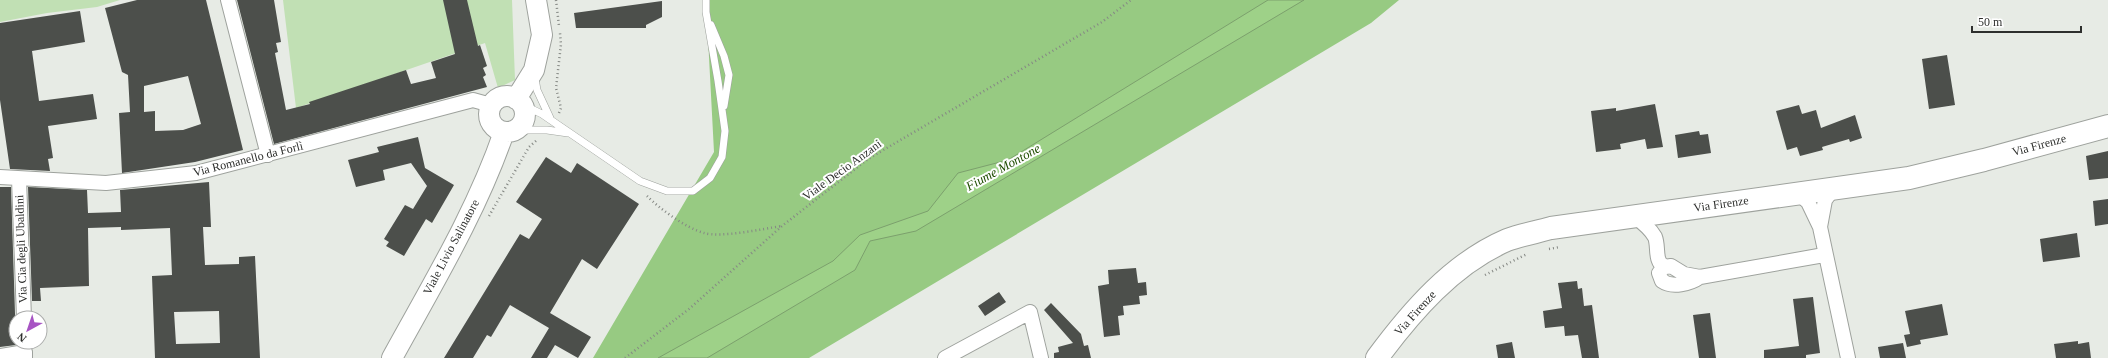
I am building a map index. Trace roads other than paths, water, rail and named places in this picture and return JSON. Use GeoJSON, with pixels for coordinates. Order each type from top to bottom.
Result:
{"type":"FeatureCollection","features":[{"type":"Feature","properties":{"kind":"main road"},"geometry":{"type":"LineString","coordinates":[[519,102],[534,70],[542,35],[536,0]]}},
{"type":"Feature","properties":{"kind":"main road"},"geometry":{"type":"LineString","coordinates":[[505,96],[519,102],[525,116],[524,122],[510,131],[494,127],[491,122],[489,111],[491,105],[495,101],[505,96]]}},
{"type":"Feature","properties":{"kind":"main road","name":"Via Firenze"},"geometry":{"type":"LineString","coordinates":[[1377,358],[1404,324],[1446,280],[1480,254],[1508,240],[1551,228],[1909,178],[1984,160],[2108,126]]}},
{"type":"Feature","properties":{"kind":"main road","name":"Viale Livio Salinatore"},"geometry":{"type":"LineString","coordinates":[[392,358],[446,258],[510,131]]}},
{"type":"Feature","properties":{"kind":"street"},"geometry":{"type":"LineString","coordinates":[[228,0],[268,155]]}},
{"type":"Feature","properties":{"kind":"street","name":"Via Romanello da Forlì"},"geometry":{"type":"LineString","coordinates":[[0,177],[106,183],[196,173],[473,100],[491,105]]}},
{"type":"Feature","properties":{"kind":"street","name":"Via Cia degli Ubaldini"},"geometry":{"type":"LineString","coordinates":[[19,179],[24,310]]}},
{"type":"Feature","properties":{"kind":"street"},"geometry":{"type":"LineString","coordinates":[[1820,228],[1825,200],[1834,188]]}},
{"type":"Feature","properties":{"kind":"street"},"geometry":{"type":"LineString","coordinates":[[1798,193],[1808,202],[1820,228],[1824,255],[1848,358]]}},
{"type":"Feature","properties":{"kind":"street"},"geometry":{"type":"LineString","coordinates":[[1634,216],[1652,233],[1656,241],[1658,262],[1664,267],[1671,266],[1684,274],[1700,277],[1824,255]]}},
{"type":"Feature","properties":{"kind":"street"},"geometry":{"type":"LineString","coordinates":[[945,358],[1030,312],[1041,358]]}},
{"type":"Feature","properties":{"kind":"street"},"geometry":{"type":"LineString","coordinates":[[0,356],[25,351]]}},
{"type":"Feature","properties":{"kind":"lane"},"geometry":{"type":"LineString","coordinates":[[519,102],[542,114],[640,181],[667,191],[693,191],[710,178],[722,157],[725,131],[706,12],[706,0]]}},
{"type":"Feature","properties":{"kind":"lane"},"geometry":{"type":"LineString","coordinates":[[706,12],[724,56],[728,75],[723,116]]}},
{"type":"Feature","properties":{"kind":"lane"},"geometry":{"type":"LineString","coordinates":[[534,70],[537,90],[553,122]]}},
{"type":"Feature","properties":{"kind":"lane"},"geometry":{"type":"LineString","coordinates":[[510,131],[547,130],[570,133]]}},
{"type":"Feature","properties":{"kind":"water","name":"Fiume Montone"},"geometry":{"type":"Polygon","coordinates":[[[1268,0],[1304,0],[916,231],[870,241],[855,270],[707,358],[658,358],[833,261],[860,235],[928,211],[958,173],[1008,160],[1268,0]]]}}]}
